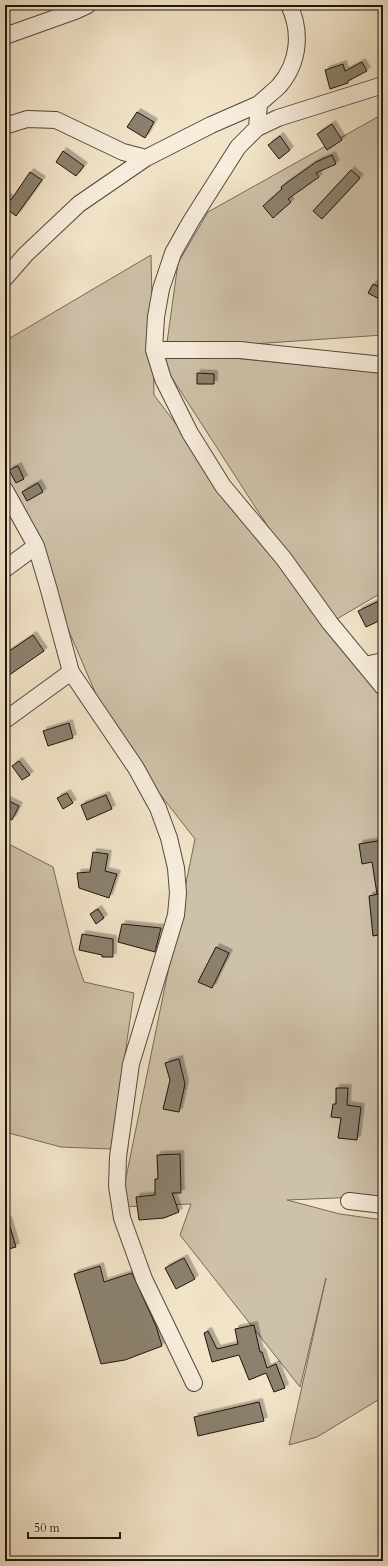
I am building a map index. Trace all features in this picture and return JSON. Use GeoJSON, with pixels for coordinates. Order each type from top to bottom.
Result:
{"type":"FeatureCollection","features":[{"type":"Feature","properties":{"kind":"street"},"geometry":{"type":"LineString","coordinates":[[5,36],[88,5]]}},
{"type":"Feature","properties":{"kind":"street"},"geometry":{"type":"LineString","coordinates":[[5,278],[26,254],[78,204],[146,158],[211,125],[259,104],[279,86],[287,74],[294,58],[298,35],[293,13],[289,5]]}},
{"type":"Feature","properties":{"kind":"street"},"geometry":{"type":"LineString","coordinates":[[383,84],[278,118],[257,128],[238,147],[191,221],[173,253],[161,289],[156,317],[154,350],[163,379],[190,433],[224,486],[284,559],[330,623],[383,687]]}},
{"type":"Feature","properties":{"kind":"street"},"geometry":{"type":"LineString","coordinates":[[257,128],[259,104]]}},
{"type":"Feature","properties":{"kind":"street"},"geometry":{"type":"LineString","coordinates":[[5,126],[27,119],[56,120],[123,152],[146,158]]}},
{"type":"Feature","properties":{"kind":"street"},"geometry":{"type":"LineString","coordinates":[[154,350],[240,350],[383,365]]}},
{"type":"Feature","properties":{"kind":"street"},"geometry":{"type":"LineString","coordinates":[[5,490],[36,546],[71,672],[136,768],[158,808],[169,838],[176,868],[178,893],[176,915],[131,1064],[118,1156],[117,1186],[122,1218],[144,1279],[194,1383]]}},
{"type":"Feature","properties":{"kind":"street"},"geometry":{"type":"LineString","coordinates":[[5,569],[36,546]]}},
{"type":"Feature","properties":{"kind":"street"},"geometry":{"type":"LineString","coordinates":[[365,665],[383,661]]}},
{"type":"Feature","properties":{"kind":"street"},"geometry":{"type":"LineString","coordinates":[[5,720],[71,672]]}},
{"type":"Feature","properties":{"kind":"street"},"geometry":{"type":"LineString","coordinates":[[349,1201],[383,1205]]}},
{"type":"Feature","properties":{"kind":"shaded area"},"geometry":{"type":"Polygon","coordinates":[[[383,114],[383,335],[166,350],[178,263],[208,212],[383,114]]]}},
{"type":"Feature","properties":{"kind":"shaded area"},"geometry":{"type":"Polygon","coordinates":[[[151,255],[154,395],[383,697],[383,1196],[287,1200],[340,1214],[383,1220],[383,1397],[317,1437],[289,1445],[326,1278],[300,1387],[180,1235],[191,1204],[120,1207],[195,839],[113,734],[5,482],[5,341],[151,255]]]}},
{"type":"Feature","properties":{"kind":"shaded area"},"geometry":{"type":"Polygon","coordinates":[[[154,350],[362,371],[383,368],[383,592],[330,623],[154,350]]]}},
{"type":"Feature","properties":{"kind":"shaded area"},"geometry":{"type":"Polygon","coordinates":[[[5,842],[53,867],[74,953],[84,982],[134,993],[111,1149],[61,1147],[5,1132],[5,842]]]}},
{"type":"Feature","properties":{"kind":"building"},"geometry":{"type":"Polygon","coordinates":[[[362,62],[367,71],[348,81],[348,83],[330,89],[325,70],[343,64],[345,71],[362,62]]]}},
{"type":"Feature","properties":{"kind":"building"},"geometry":{"type":"Polygon","coordinates":[[[137,112],[154,122],[145,138],[127,127],[137,112]]]}},
{"type":"Feature","properties":{"kind":"building"},"geometry":{"type":"Polygon","coordinates":[[[332,124],[342,140],[327,150],[317,134],[332,124]]]}},
{"type":"Feature","properties":{"kind":"building"},"geometry":{"type":"Polygon","coordinates":[[[280,136],[290,150],[279,159],[268,145],[280,136]]]}},
{"type":"Feature","properties":{"kind":"building"},"geometry":{"type":"Polygon","coordinates":[[[63,151],[84,166],[76,176],[56,162],[63,151]]]}},
{"type":"Feature","properties":{"kind":"building"},"geometry":{"type":"Polygon","coordinates":[[[332,155],[336,164],[316,173],[319,177],[288,199],[291,202],[273,218],[263,206],[282,189],[281,187],[316,162],[332,155]]]}},
{"type":"Feature","properties":{"kind":"building"},"geometry":{"type":"Polygon","coordinates":[[[351,170],[360,178],[322,219],[313,211],[351,170]]]}},
{"type":"Feature","properties":{"kind":"building"},"geometry":{"type":"Polygon","coordinates":[[[30,172],[42,180],[16,216],[5,208],[5,195],[11,200],[30,172]]]}},
{"type":"Feature","properties":{"kind":"building"},"geometry":{"type":"Polygon","coordinates":[[[373,284],[383,289],[383,301],[368,293],[373,284]]]}},
{"type":"Feature","properties":{"kind":"building"},"geometry":{"type":"Polygon","coordinates":[[[197,373],[214,374],[214,384],[197,384],[197,373]]]}},
{"type":"Feature","properties":{"kind":"building"},"geometry":{"type":"Polygon","coordinates":[[[18,466],[24,479],[16,483],[9,470],[18,466]]]}},
{"type":"Feature","properties":{"kind":"building"},"geometry":{"type":"Polygon","coordinates":[[[38,483],[43,492],[27,501],[22,492],[38,483]]]}},
{"type":"Feature","properties":{"kind":"building"},"geometry":{"type":"Polygon","coordinates":[[[379,601],[383,611],[383,619],[366,627],[358,611],[379,601]]]}},
{"type":"Feature","properties":{"kind":"building"},"geometry":{"type":"Polygon","coordinates":[[[33,635],[44,651],[5,678],[5,654],[33,635]]]}},
{"type":"Feature","properties":{"kind":"building"},"geometry":{"type":"Polygon","coordinates":[[[69,723],[73,738],[48,746],[43,731],[69,723]]]}},
{"type":"Feature","properties":{"kind":"building"},"geometry":{"type":"Polygon","coordinates":[[[19,761],[30,775],[22,780],[12,766],[19,761]]]}},
{"type":"Feature","properties":{"kind":"building"},"geometry":{"type":"Polygon","coordinates":[[[67,793],[73,803],[63,809],[57,798],[67,793]]]}},
{"type":"Feature","properties":{"kind":"building"},"geometry":{"type":"Polygon","coordinates":[[[106,795],[112,809],[87,820],[81,805],[106,795]]]}},
{"type":"Feature","properties":{"kind":"building"},"geometry":{"type":"Polygon","coordinates":[[[5,799],[19,806],[12,820],[5,817],[5,799]]]}},
{"type":"Feature","properties":{"kind":"building"},"geometry":{"type":"Polygon","coordinates":[[[383,840],[383,893],[377,894],[372,862],[362,864],[359,844],[383,840]]]}},
{"type":"Feature","properties":{"kind":"building"},"geometry":{"type":"Polygon","coordinates":[[[93,852],[108,854],[105,871],[117,874],[109,898],[79,888],[77,873],[90,872],[93,852]]]}},
{"type":"Feature","properties":{"kind":"building"},"geometry":{"type":"Polygon","coordinates":[[[383,893],[383,934],[373,936],[369,896],[383,893]]]}},
{"type":"Feature","properties":{"kind":"building"},"geometry":{"type":"Polygon","coordinates":[[[98,909],[104,918],[96,924],[90,914],[98,909]]]}},
{"type":"Feature","properties":{"kind":"building"},"geometry":{"type":"Polygon","coordinates":[[[122,924],[161,928],[155,952],[118,942],[122,924]]]}},
{"type":"Feature","properties":{"kind":"building"},"geometry":{"type":"Polygon","coordinates":[[[82,934],[113,939],[113,957],[102,957],[102,955],[79,950],[82,934]]]}},
{"type":"Feature","properties":{"kind":"building"},"geometry":{"type":"Polygon","coordinates":[[[216,947],[229,953],[212,988],[198,982],[216,947]]]}},
{"type":"Feature","properties":{"kind":"building"},"geometry":{"type":"Polygon","coordinates":[[[179,1059],[185,1084],[179,1112],[163,1109],[170,1080],[165,1063],[179,1059]]]}},
{"type":"Feature","properties":{"kind":"building"},"geometry":{"type":"Polygon","coordinates":[[[336,1088],[348,1088],[347,1105],[361,1107],[357,1140],[338,1138],[341,1118],[331,1117],[333,1104],[336,1104],[336,1088]]]}},
{"type":"Feature","properties":{"kind":"building"},"geometry":{"type":"Polygon","coordinates":[[[180,1154],[181,1193],[172,1193],[179,1212],[164,1218],[139,1220],[136,1197],[155,1195],[155,1179],[158,1179],[157,1155],[180,1154]]]}},
{"type":"Feature","properties":{"kind":"building"},"geometry":{"type":"Polygon","coordinates":[[[8,1220],[16,1247],[5,1250],[5,1221],[8,1220]]]}},
{"type":"Feature","properties":{"kind":"building"},"geometry":{"type":"Polygon","coordinates":[[[184,1258],[195,1279],[176,1289],[165,1268],[184,1258]]]}},
{"type":"Feature","properties":{"kind":"building"},"geometry":{"type":"Polygon","coordinates":[[[100,1266],[104,1282],[132,1273],[156,1326],[162,1346],[125,1360],[101,1364],[74,1274],[100,1266]]]}},
{"type":"Feature","properties":{"kind":"building"},"geometry":{"type":"Polygon","coordinates":[[[254,1325],[260,1352],[262,1352],[267,1368],[276,1364],[285,1388],[274,1392],[266,1373],[249,1380],[239,1355],[212,1362],[204,1333],[208,1331],[217,1349],[238,1344],[235,1329],[254,1325]]]}},
{"type":"Feature","properties":{"kind":"building"},"geometry":{"type":"Polygon","coordinates":[[[259,1402],[264,1421],[198,1436],[194,1417],[259,1402]]]}}]}
